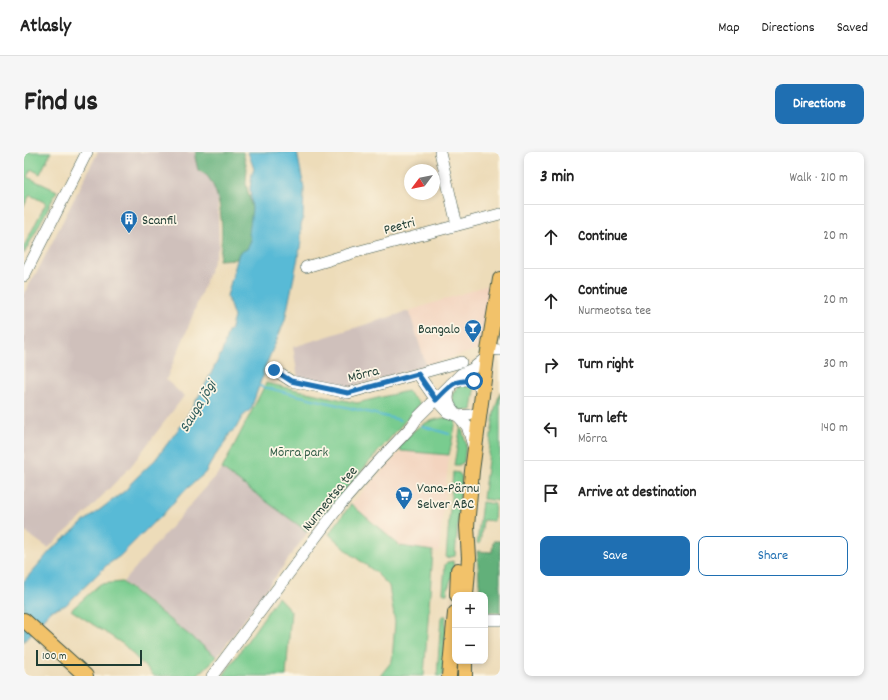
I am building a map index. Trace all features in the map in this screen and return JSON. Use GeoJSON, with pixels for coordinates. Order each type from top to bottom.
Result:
{"type":"FeatureCollection","features":[{"type":"Feature","properties":{"kind":"main road"},"geometry":{"type":"LineString","coordinates":[[466,592],[468,558],[467,526],[474,452],[483,390],[492,352],[500,279]]}},
{"type":"Feature","properties":{"kind":"main road"},"geometry":{"type":"LineString","coordinates":[[456,592],[459,559],[467,526]]}},
{"type":"Feature","properties":{"kind":"main road"},"geometry":{"type":"LineString","coordinates":[[24,620],[52,644],[84,675]]}},
{"type":"Feature","properties":{"kind":"main road"},"geometry":{"type":"LineString","coordinates":[[450,676],[454,628]]}},
{"type":"Feature","properties":{"kind":"main road"},"geometry":{"type":"LineString","coordinates":[[465,664],[465,676]]}},
{"type":"Feature","properties":{"kind":"street"},"geometry":{"type":"LineString","coordinates":[[24,276],[87,152]]}},
{"type":"Feature","properties":{"kind":"street"},"geometry":{"type":"LineString","coordinates":[[440,152],[457,225]]}},
{"type":"Feature","properties":{"kind":"street","name":"Peetri"},"geometry":{"type":"LineString","coordinates":[[306,267],[500,214]]}},
{"type":"Feature","properties":{"kind":"street","name":"Nurmeotsa tee"},"geometry":{"type":"LineString","coordinates":[[212,676],[342,504],[376,464],[412,426],[418,417],[461,374],[472,369],[492,352]]}},
{"type":"Feature","properties":{"kind":"street","name":"Mõrra"},"geometry":{"type":"LineString","coordinates":[[274,370],[291,381],[348,393],[461,362]]}},
{"type":"Feature","properties":{"kind":"street"},"geometry":{"type":"LineString","coordinates":[[418,374],[436,400],[447,412]]}},
{"type":"Feature","properties":{"kind":"street"},"geometry":{"type":"LineString","coordinates":[[474,452],[467,426],[451,408],[447,396],[451,384],[463,380],[474,381],[483,390]]}},
{"type":"Feature","properties":{"kind":"street"},"geometry":{"type":"LineString","coordinates":[[412,426],[426,415],[437,412],[447,412],[458,416],[479,413]]}},
{"type":"Feature","properties":{"kind":"street"},"geometry":{"type":"LineString","coordinates":[[488,619],[500,620]]}},
{"type":"Feature","properties":{"kind":"shaded area"},"geometry":{"type":"Polygon","coordinates":[[[98,152],[216,152],[219,246],[186,333],[166,380],[184,396],[131,466],[79,520],[48,548],[24,531],[24,293],[38,270],[98,152]]]}},
{"type":"Feature","properties":{"kind":"shaded area"},"geometry":{"type":"Polygon","coordinates":[[[494,283],[480,349],[426,365],[409,311],[494,283]]]}},
{"type":"Feature","properties":{"kind":"shaded area"},"geometry":{"type":"Polygon","coordinates":[[[409,311],[426,365],[348,388],[298,379],[293,347],[409,311]]]}},
{"type":"Feature","properties":{"kind":"shaded area"},"geometry":{"type":"Polygon","coordinates":[[[401,451],[449,455],[439,552],[400,546],[351,504],[401,451]]]}},
{"type":"Feature","properties":{"kind":"shaded area"},"geometry":{"type":"Polygon","coordinates":[[[222,469],[308,532],[217,657],[123,582],[222,469]]]}},
{"type":"Feature","properties":{"kind":"green space"},"geometry":{"type":"Polygon","coordinates":[[[24,152],[51,152],[40,174],[31,169],[27,177],[57,191],[24,254],[24,246],[46,203],[30,195],[24,206],[24,152]]]}},
{"type":"Feature","properties":{"kind":"green space"},"geometry":{"type":"Polygon","coordinates":[[[196,152],[243,152],[247,168],[246,184],[252,208],[250,232],[251,240],[247,249],[239,253],[237,259],[219,260],[222,229],[217,195],[207,176],[198,170],[195,157],[196,152]]]}},
{"type":"Feature","properties":{"kind":"green space","name":"Mõrra park"},"geometry":{"type":"Polygon","coordinates":[[[266,383],[357,403],[407,391],[420,404],[308,532],[222,469],[266,383]]]}},
{"type":"Feature","properties":{"kind":"green space"},"geometry":{"type":"Polygon","coordinates":[[[470,385],[475,390],[472,410],[460,410],[454,406],[452,395],[458,386],[470,385]]]}},
{"type":"Feature","properties":{"kind":"green space"},"geometry":{"type":"Polygon","coordinates":[[[500,392],[500,501],[483,499],[494,413],[500,392]]]}},
{"type":"Feature","properties":{"kind":"green space"},"geometry":{"type":"Polygon","coordinates":[[[442,418],[453,418],[456,422],[449,455],[401,451],[399,447],[417,428],[427,422],[442,418]]]}},
{"type":"Feature","properties":{"kind":"green space"},"geometry":{"type":"Polygon","coordinates":[[[461,425],[466,444],[464,462],[459,465],[454,465],[461,425]]]}},
{"type":"Feature","properties":{"kind":"green space"},"geometry":{"type":"Polygon","coordinates":[[[453,472],[459,473],[462,477],[455,556],[446,558],[453,472]]]}},
{"type":"Feature","properties":{"kind":"green space"},"geometry":{"type":"Polygon","coordinates":[[[482,502],[495,504],[494,521],[483,520],[480,544],[477,543],[482,502]]]}},
{"type":"Feature","properties":{"kind":"green space"},"geometry":{"type":"Polygon","coordinates":[[[351,504],[400,546],[433,551],[424,676],[380,676],[392,661],[395,622],[389,586],[374,571],[351,554],[329,534],[351,504]]]}},
{"type":"Feature","properties":{"kind":"green space"},"geometry":{"type":"Polygon","coordinates":[[[493,541],[500,541],[500,613],[488,612],[488,592],[480,592],[477,551],[492,552],[493,541]]]}},
{"type":"Feature","properties":{"kind":"green space"},"geometry":{"type":"Polygon","coordinates":[[[453,561],[454,571],[447,594],[444,594],[445,565],[447,562],[453,561]]]}},
{"type":"Feature","properties":{"kind":"green space"},"geometry":{"type":"Polygon","coordinates":[[[122,582],[217,657],[197,676],[154,676],[123,644],[71,610],[100,584],[122,582]]]}},
{"type":"Feature","properties":{"kind":"green space"},"geometry":{"type":"Polygon","coordinates":[[[278,597],[291,611],[286,676],[223,676],[278,597]]]}},
{"type":"Feature","properties":{"kind":"green space"},"geometry":{"type":"Polygon","coordinates":[[[442,616],[446,616],[443,676],[437,676],[441,618],[442,616]]]}},
{"type":"Feature","properties":{"kind":"water","name":"Sauga jõgi"},"geometry":{"type":"Polygon","coordinates":[[[248,152],[297,152],[304,188],[301,243],[285,320],[263,372],[264,375],[251,409],[242,417],[236,428],[230,433],[205,473],[181,494],[159,519],[154,522],[120,556],[107,565],[66,605],[50,611],[24,642],[24,581],[51,550],[86,520],[126,490],[132,482],[155,460],[183,423],[222,352],[234,317],[227,296],[239,253],[247,249],[251,240],[249,234],[252,209],[250,188],[254,169],[248,152]]]}},
{"type":"Feature","properties":{"kind":"waterway"},"geometry":{"type":"LineString","coordinates":[[259,386],[400,420]]}},
{"type":"Feature","properties":{"kind":"waterway"},"geometry":{"type":"LineString","coordinates":[[422,426],[449,434]]}},
{"type":"Feature","properties":{"kind":"place","name":"Scanfil"},"geometry":{"type":"Point","coordinates":[129,234]}},
{"type":"Feature","properties":{"kind":"place","name":"Bangalo"},"geometry":{"type":"Point","coordinates":[473,343]}},
{"type":"Feature","properties":{"kind":"place","name":"Vana-Pärnu Selver ABC"},"geometry":{"type":"Point","coordinates":[404,510]}},
{"type":"Feature","properties":{"kind":"route"},"geometry":{"type":"LineString","coordinates":[[274,370],[291,381],[348,393],[418,374],[436,400],[451,384],[463,380],[474,381]]}}]}
